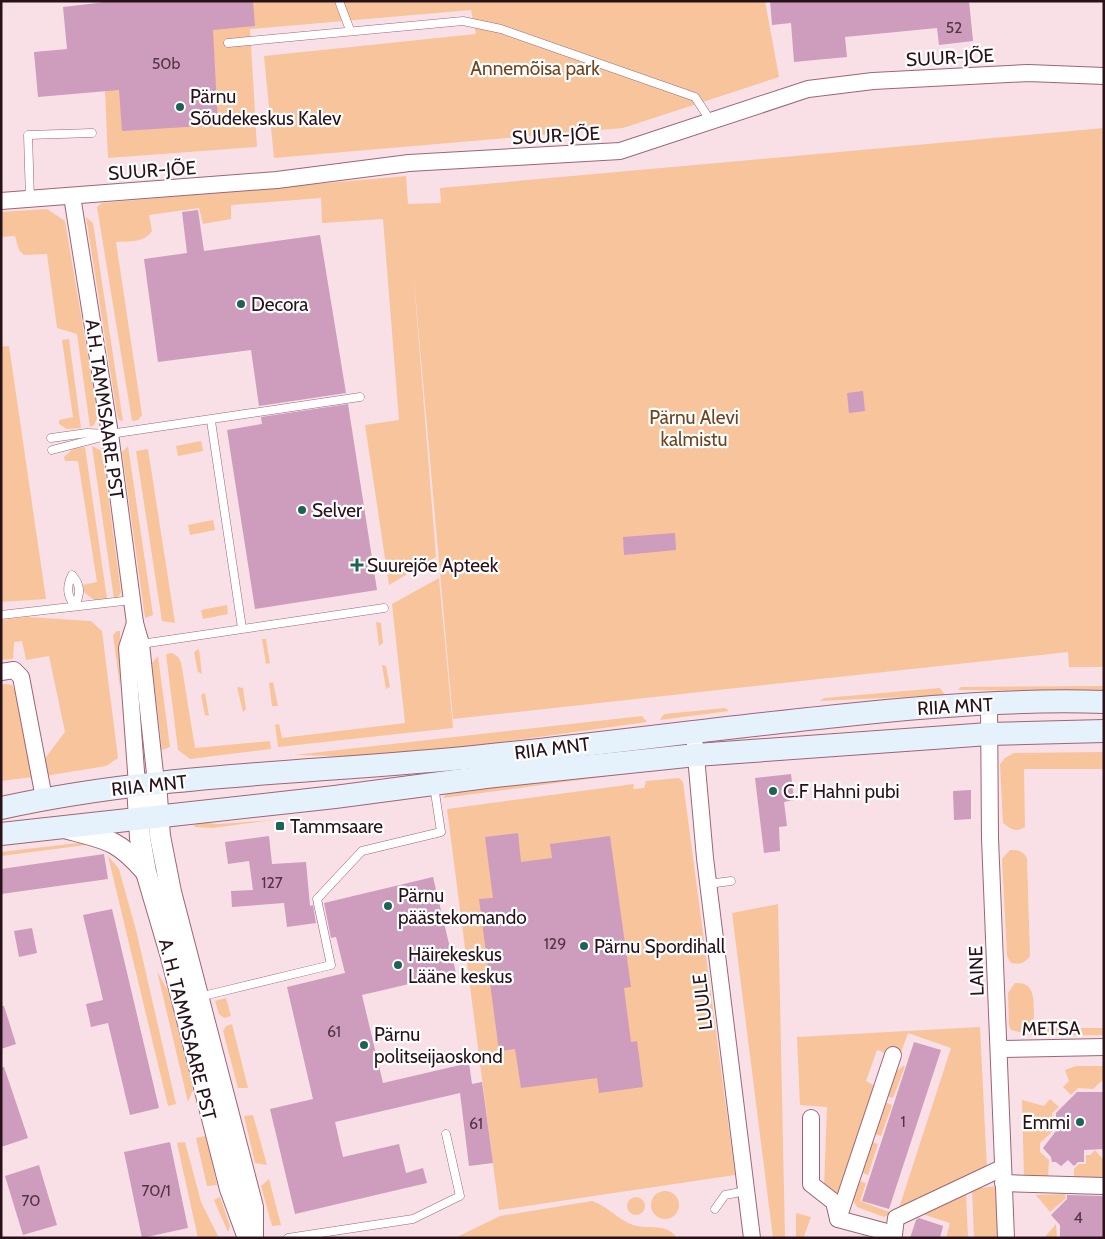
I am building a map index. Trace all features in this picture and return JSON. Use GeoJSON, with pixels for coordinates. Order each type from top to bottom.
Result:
{"type":"FeatureCollection","features":[{"type":"Feature","properties":{"kind":"main road","name":"RIIA MNT"},"geometry":{"type":"LineString","coordinates":[[1,808],[44,798],[147,784],[483,756],[694,730],[952,704],[1104,702]]}},
{"type":"Feature","properties":{"kind":"main road","name":"RIIA MNT"},"geometry":{"type":"LineString","coordinates":[[1,834],[696,755],[989,734],[1104,731]]}},
{"type":"Feature","properties":{"kind":"street","name":"SUUR-JÕE"},"geometry":{"type":"LineString","coordinates":[[1,201],[278,180],[409,163],[620,151],[808,89],[873,81],[1028,73],[1104,76]]}},
{"type":"Feature","properties":{"kind":"street","name":"A.H. TAMMSAARE PST"},"geometry":{"type":"LineString","coordinates":[[72,196],[110,434],[135,624],[134,646],[149,817]]}},
{"type":"Feature","properties":{"kind":"street"},"geometry":{"type":"LineString","coordinates":[[1,672],[14,670],[21,677],[44,798]]}},
{"type":"Feature","properties":{"kind":"street","name":"LAINE"},"geometry":{"type":"LineString","coordinates":[[989,703],[990,838],[999,1049],[1002,1176],[1006,1238]]}},
{"type":"Feature","properties":{"kind":"street","name":"LUULE"},"geometry":{"type":"LineString","coordinates":[[694,730],[708,884],[752,1238]]}},
{"type":"Feature","properties":{"kind":"street","name":"A. H. TAMMSAARE PST"},"geometry":{"type":"LineString","coordinates":[[149,817],[140,838],[146,872],[171,957],[230,1189],[248,1238]]}},
{"type":"Feature","properties":{"kind":"street","name":"A. H. TAMMSAARE PST"},"geometry":{"type":"LineString","coordinates":[[149,817],[171,892],[253,1207],[252,1238]]}},
{"type":"Feature","properties":{"kind":"street"},"geometry":{"type":"LineString","coordinates":[[61,827],[98,836],[117,844],[129,852],[146,872]]}},
{"type":"Feature","properties":{"kind":"street","name":"METSA"},"geometry":{"type":"LineString","coordinates":[[999,1049],[1104,1048]]}},
{"type":"Feature","properties":{"kind":"street"},"geometry":{"type":"LineString","coordinates":[[838,1219],[893,1056]]}},
{"type":"Feature","properties":{"kind":"street"},"geometry":{"type":"LineString","coordinates":[[811,1118],[811,1184],[834,1202],[838,1219]]}},
{"type":"Feature","properties":{"kind":"street"},"geometry":{"type":"LineString","coordinates":[[838,1219],[894,1236],[896,1218],[1002,1176],[1104,1186]]}},
{"type":"Feature","properties":{"kind":"lane"},"geometry":{"type":"LineString","coordinates":[[338,1],[350,30]]}},
{"type":"Feature","properties":{"kind":"lane"},"geometry":{"type":"LineString","coordinates":[[228,43],[350,30],[463,21],[501,29],[695,97],[710,120]]}},
{"type":"Feature","properties":{"kind":"lane"},"geometry":{"type":"LineString","coordinates":[[30,199],[28,135],[92,133]]}},
{"type":"Feature","properties":{"kind":"lane"},"geometry":{"type":"LineString","coordinates":[[51,438],[87,433],[110,434],[211,421],[360,397]]}},
{"type":"Feature","properties":{"kind":"lane"},"geometry":{"type":"LineString","coordinates":[[211,421],[242,628]]}},
{"type":"Feature","properties":{"kind":"lane"},"geometry":{"type":"LineString","coordinates":[[52,450],[88,442],[110,434]]}},
{"type":"Feature","properties":{"kind":"lane"},"geometry":{"type":"LineString","coordinates":[[1,615],[132,600]]}},
{"type":"Feature","properties":{"kind":"lane"},"geometry":{"type":"LineString","coordinates":[[134,646],[242,628],[384,608]]}},
{"type":"Feature","properties":{"kind":"lane"},"geometry":{"type":"LineString","coordinates":[[198,997],[331,965],[317,899],[362,851],[441,832],[433,784]]}},
{"type":"Feature","properties":{"kind":"lane"},"geometry":{"type":"LineString","coordinates":[[708,884],[731,881]]}},
{"type":"Feature","properties":{"kind":"lane"},"geometry":{"type":"LineString","coordinates":[[288,1238],[413,1219],[432,1212],[460,1196],[446,1134]]}},
{"type":"Feature","properties":{"kind":"lane"},"geometry":{"type":"LineString","coordinates":[[715,1209],[725,1195],[746,1191]]}},
{"type":"Feature","properties":{"kind":"green space","name":"Annemõisa park"},"geometry":{"type":"Polygon","coordinates":[[[101,1],[765,1],[779,77],[623,128],[274,158],[264,56],[476,34],[471,10],[250,29],[257,147],[108,158],[101,1]]]}},
{"type":"Feature","properties":{"kind":"green space","name":"Pärnu Alevi kalmistu"},"geometry":{"type":"Polygon","coordinates":[[[1104,128],[1104,667],[1069,667],[1068,652],[453,719],[413,269],[436,557],[389,585],[365,425],[399,420],[383,219],[322,223],[321,198],[231,205],[231,219],[203,224],[199,208],[149,215],[152,231],[149,235],[136,241],[116,242],[142,415],[138,420],[132,421],[97,207],[102,203],[406,176],[408,204],[441,203],[440,188],[1104,128]]]}},
{"type":"Feature","properties":{"kind":"green space"},"geometry":{"type":"Polygon","coordinates":[[[47,209],[65,221],[98,416],[94,425],[90,427],[77,334],[57,328],[47,254],[24,255],[19,250],[15,236],[1,237],[1,212],[47,209]]]}},
{"type":"Feature","properties":{"kind":"green space"},"geometry":{"type":"Polygon","coordinates":[[[86,217],[93,223],[123,421],[119,420],[117,414],[86,217]]]}},
{"type":"Feature","properties":{"kind":"green space"},"geometry":{"type":"Polygon","coordinates":[[[69,339],[81,428],[67,429],[59,424],[59,420],[73,417],[62,340],[69,339]]]}},
{"type":"Feature","properties":{"kind":"green space"},"geometry":{"type":"Polygon","coordinates":[[[9,346],[46,599],[1,602],[1,347],[9,346]]]}},
{"type":"Feature","properties":{"kind":"green space"},"geometry":{"type":"Polygon","coordinates":[[[201,441],[203,451],[178,456],[176,446],[201,441]]]}},
{"type":"Feature","properties":{"kind":"green space"},"geometry":{"type":"Polygon","coordinates":[[[92,446],[100,450],[103,456],[121,592],[118,598],[114,599],[92,446]]]}},
{"type":"Feature","properties":{"kind":"green space"},"geometry":{"type":"Polygon","coordinates":[[[128,446],[153,615],[145,618],[122,452],[128,446]]]}},
{"type":"Feature","properties":{"kind":"green space"},"geometry":{"type":"Polygon","coordinates":[[[85,447],[107,599],[94,600],[84,592],[83,585],[97,582],[78,461],[65,461],[64,457],[74,448],[85,447]]]}},
{"type":"Feature","properties":{"kind":"green space"},"geometry":{"type":"Polygon","coordinates":[[[148,449],[175,623],[162,621],[136,451],[148,449]]]}},
{"type":"Feature","properties":{"kind":"green space"},"geometry":{"type":"Polygon","coordinates":[[[213,520],[215,530],[190,535],[188,525],[213,520]]]}},
{"type":"Feature","properties":{"kind":"green space"},"geometry":{"type":"Polygon","coordinates":[[[439,578],[453,728],[278,747],[275,725],[279,724],[282,738],[405,723],[392,604],[439,578]]]}},
{"type":"Feature","properties":{"kind":"green space"},"geometry":{"type":"Polygon","coordinates":[[[227,605],[228,614],[203,619],[201,610],[227,605]]]}},
{"type":"Feature","properties":{"kind":"green space"},"geometry":{"type":"Polygon","coordinates":[[[27,617],[91,621],[102,631],[118,758],[106,766],[45,776],[43,761],[65,732],[49,656],[26,660],[22,641],[14,642],[13,659],[1,660],[1,620],[27,617]]]}},
{"type":"Feature","properties":{"kind":"green space"},"geometry":{"type":"Polygon","coordinates":[[[376,622],[381,623],[383,643],[379,646],[376,622]]]}},
{"type":"Feature","properties":{"kind":"green space"},"geometry":{"type":"Polygon","coordinates":[[[120,631],[120,687],[113,635],[120,631]]]}},
{"type":"Feature","properties":{"kind":"green space"},"geometry":{"type":"Polygon","coordinates":[[[262,639],[266,639],[270,663],[266,664],[262,639]]]}},
{"type":"Feature","properties":{"kind":"green space"},"geometry":{"type":"Polygon","coordinates":[[[199,649],[202,674],[198,672],[194,652],[199,649]]]}},
{"type":"Feature","properties":{"kind":"green space"},"geometry":{"type":"Polygon","coordinates":[[[172,653],[181,662],[195,748],[270,741],[271,749],[190,759],[178,750],[166,654],[172,653]]]}},
{"type":"Feature","properties":{"kind":"green space"},"geometry":{"type":"Polygon","coordinates":[[[158,656],[170,747],[162,750],[152,663],[158,656]]]}},
{"type":"Feature","properties":{"kind":"green space"},"geometry":{"type":"Polygon","coordinates":[[[382,665],[386,666],[390,687],[386,689],[382,665]]]}},
{"type":"Feature","properties":{"kind":"green space"},"geometry":{"type":"Polygon","coordinates":[[[273,682],[278,706],[272,706],[269,683],[273,682]]]}},
{"type":"Feature","properties":{"kind":"green space"},"geometry":{"type":"Polygon","coordinates":[[[1,685],[12,685],[15,691],[33,777],[1,781],[1,685]]]}},
{"type":"Feature","properties":{"kind":"green space"},"geometry":{"type":"Polygon","coordinates":[[[1104,686],[1104,692],[958,690],[961,687],[1104,686]]]}},
{"type":"Feature","properties":{"kind":"green space"},"geometry":{"type":"Polygon","coordinates":[[[237,687],[243,688],[246,709],[243,712],[237,687]]]}},
{"type":"Feature","properties":{"kind":"green space"},"geometry":{"type":"Polygon","coordinates":[[[940,688],[945,695],[820,701],[824,698],[940,688]]]}},
{"type":"Feature","properties":{"kind":"green space"},"geometry":{"type":"Polygon","coordinates":[[[205,693],[209,716],[205,715],[201,695],[205,693]]]}},
{"type":"Feature","properties":{"kind":"green space"},"geometry":{"type":"Polygon","coordinates":[[[725,708],[729,711],[660,720],[664,714],[725,708]]]}},
{"type":"Feature","properties":{"kind":"green space"},"geometry":{"type":"Polygon","coordinates":[[[642,716],[647,722],[424,753],[369,757],[294,755],[642,716]]]}},
{"type":"Feature","properties":{"kind":"green space"},"geometry":{"type":"Polygon","coordinates":[[[1104,752],[1104,769],[1024,769],[1025,827],[1019,830],[1003,823],[1000,764],[1005,758],[1014,753],[1104,752]]]}},
{"type":"Feature","properties":{"kind":"green space"},"geometry":{"type":"Polygon","coordinates":[[[647,771],[443,798],[449,791],[647,771]]]}},
{"type":"Feature","properties":{"kind":"green space","name":"Pärnu Spordihall"},"geometry":{"type":"Polygon","coordinates":[[[679,778],[683,782],[735,1175],[499,1210],[447,809],[634,784],[633,789],[644,788],[646,781],[679,778]]]}},
{"type":"Feature","properties":{"kind":"green space"},"geometry":{"type":"Polygon","coordinates":[[[274,820],[212,828],[195,827],[194,822],[219,824],[274,820]]]}},
{"type":"Feature","properties":{"kind":"green space"},"geometry":{"type":"Polygon","coordinates":[[[86,842],[94,844],[1,856],[1,852],[86,842]]]}},
{"type":"Feature","properties":{"kind":"green space"},"geometry":{"type":"Polygon","coordinates":[[[1010,850],[1020,851],[1027,858],[1030,956],[1020,964],[1011,963],[1007,956],[1002,859],[1010,850]]]}},
{"type":"Feature","properties":{"kind":"green space"},"geometry":{"type":"Polygon","coordinates":[[[108,856],[119,869],[137,934],[176,1104],[168,1106],[108,856]]]}},
{"type":"Feature","properties":{"kind":"green space"},"geometry":{"type":"Polygon","coordinates":[[[778,904],[785,1238],[773,1238],[732,913],[778,904]]]}},
{"type":"Feature","properties":{"kind":"green space"},"geometry":{"type":"Polygon","coordinates":[[[157,971],[168,991],[193,1090],[188,1102],[157,971]]]}},
{"type":"Feature","properties":{"kind":"green space"},"geometry":{"type":"Polygon","coordinates":[[[1015,983],[1022,983],[1031,990],[1034,1002],[1034,1022],[1040,1028],[1104,1028],[1104,1035],[1035,1036],[1011,1030],[1009,1026],[1008,993],[1015,983]]]}},
{"type":"Feature","properties":{"kind":"green space"},"geometry":{"type":"Polygon","coordinates":[[[226,998],[231,1016],[224,1018],[219,1014],[215,1001],[226,998]]]}},
{"type":"Feature","properties":{"kind":"green space"},"geometry":{"type":"Polygon","coordinates":[[[232,1024],[248,1088],[238,1088],[223,1031],[226,1026],[232,1024]]]}},
{"type":"Feature","properties":{"kind":"green space"},"geometry":{"type":"Polygon","coordinates":[[[980,1027],[987,1170],[899,1208],[951,1048],[908,1033],[899,1058],[877,1050],[866,1081],[877,1087],[839,1198],[824,1186],[827,1107],[800,1105],[797,1037],[980,1027]]]}},
{"type":"Feature","properties":{"kind":"green space"},"geometry":{"type":"Polygon","coordinates":[[[905,1066],[893,1098],[886,1096],[894,1073],[905,1066]]]}},
{"type":"Feature","properties":{"kind":"green space"},"geometry":{"type":"Polygon","coordinates":[[[1076,1066],[1104,1066],[1104,1079],[1093,1089],[1078,1088],[1071,1095],[1063,1087],[1069,1081],[1065,1070],[1076,1066]]]}},
{"type":"Feature","properties":{"kind":"green space"},"geometry":{"type":"Polygon","coordinates":[[[1050,1099],[1059,1107],[1052,1113],[1053,1131],[1040,1143],[1040,1152],[1049,1160],[1048,1177],[1024,1178],[1022,1100],[1044,1106],[1050,1099]]]}},
{"type":"Feature","properties":{"kind":"green space"},"geometry":{"type":"Polygon","coordinates":[[[882,1101],[892,1105],[881,1136],[872,1133],[882,1101]]]}},
{"type":"Feature","properties":{"kind":"green space"},"geometry":{"type":"Polygon","coordinates":[[[253,1115],[267,1165],[255,1163],[244,1116],[253,1115]]]}},
{"type":"Feature","properties":{"kind":"green space"},"geometry":{"type":"Polygon","coordinates":[[[206,1136],[217,1185],[207,1186],[196,1138],[206,1136]]]}},
{"type":"Feature","properties":{"kind":"green space"},"geometry":{"type":"Polygon","coordinates":[[[869,1141],[878,1144],[868,1175],[860,1172],[869,1141]]]}},
{"type":"Feature","properties":{"kind":"green space"},"geometry":{"type":"Polygon","coordinates":[[[185,1142],[201,1202],[219,1238],[198,1238],[177,1143],[185,1142]]]}},
{"type":"Feature","properties":{"kind":"green space"},"geometry":{"type":"Polygon","coordinates":[[[1095,1150],[1104,1160],[1104,1177],[1074,1177],[1074,1169],[1079,1164],[1086,1164],[1086,1155],[1090,1155],[1095,1150]]]}},
{"type":"Feature","properties":{"kind":"green space"},"geometry":{"type":"Polygon","coordinates":[[[269,1179],[281,1225],[272,1226],[261,1186],[269,1179]]]}},
{"type":"Feature","properties":{"kind":"green space"},"geometry":{"type":"Polygon","coordinates":[[[856,1180],[866,1183],[860,1201],[892,1213],[884,1217],[857,1207],[852,1198],[856,1180]]]}},
{"type":"Feature","properties":{"kind":"green space"},"geometry":{"type":"Polygon","coordinates":[[[997,1186],[999,1238],[974,1238],[972,1189],[997,1186]]]}},
{"type":"Feature","properties":{"kind":"green space"},"geometry":{"type":"Polygon","coordinates":[[[665,1191],[675,1195],[679,1205],[675,1215],[665,1219],[655,1215],[651,1205],[655,1195],[665,1191]]]}},
{"type":"Feature","properties":{"kind":"green space"},"geometry":{"type":"Polygon","coordinates":[[[966,1192],[968,1238],[946,1238],[950,1223],[919,1213],[966,1192]]]}},
{"type":"Feature","properties":{"kind":"green space"},"geometry":{"type":"Polygon","coordinates":[[[1065,1194],[1066,1198],[1050,1212],[1036,1195],[1065,1194]]]}},
{"type":"Feature","properties":{"kind":"green space"},"geometry":{"type":"Polygon","coordinates":[[[220,1197],[230,1226],[228,1232],[214,1200],[220,1197]]]}},
{"type":"Feature","properties":{"kind":"green space"},"geometry":{"type":"Polygon","coordinates":[[[636,1197],[642,1200],[645,1206],[642,1212],[636,1215],[630,1212],[627,1206],[630,1200],[636,1197]]]}},
{"type":"Feature","properties":{"kind":"green space"},"geometry":{"type":"Polygon","coordinates":[[[592,1201],[628,1223],[662,1228],[673,1233],[677,1238],[455,1238],[500,1216],[592,1201]]]}},
{"type":"Feature","properties":{"kind":"green space"},"geometry":{"type":"Polygon","coordinates":[[[796,1213],[811,1217],[804,1236],[808,1238],[796,1238],[796,1213]]]}},
{"type":"Feature","properties":{"kind":"green space"},"geometry":{"type":"Polygon","coordinates":[[[1056,1224],[1057,1238],[1044,1238],[1056,1224]]]}},
{"type":"Feature","properties":{"kind":"building"},"geometry":{"type":"Polygon","coordinates":[[[114,1],[253,1],[255,26],[213,30],[218,125],[122,131],[119,90],[38,97],[34,52],[67,49],[63,7],[114,1]]]}},
{"type":"Feature","properties":{"kind":"building"},"geometry":{"type":"Polygon","coordinates":[[[770,1],[969,1],[973,41],[939,45],[937,28],[845,37],[847,57],[794,62],[791,23],[772,25],[770,1]]]}},
{"type":"Feature","properties":{"kind":"building","name":"Decora"},"geometry":{"type":"Polygon","coordinates":[[[198,210],[204,251],[320,235],[346,393],[259,406],[251,350],[158,362],[144,259],[187,253],[182,212],[198,210]]]}},
{"type":"Feature","properties":{"kind":"building"},"geometry":{"type":"Polygon","coordinates":[[[863,391],[865,411],[849,413],[847,393],[863,391]]]}},
{"type":"Feature","properties":{"kind":"building","name":"Selver"},"geometry":{"type":"Polygon","coordinates":[[[348,404],[377,590],[255,609],[227,430],[262,424],[261,417],[348,404]]]}},
{"type":"Feature","properties":{"kind":"building"},"geometry":{"type":"Polygon","coordinates":[[[675,533],[676,550],[624,555],[623,537],[675,533]]]}},
{"type":"Feature","properties":{"kind":"building"},"geometry":{"type":"Polygon","coordinates":[[[791,774],[794,800],[784,802],[787,826],[779,827],[780,851],[764,853],[755,778],[791,774]]]}},
{"type":"Feature","properties":{"kind":"building"},"geometry":{"type":"Polygon","coordinates":[[[971,790],[971,819],[954,820],[953,791],[971,790]]]}},
{"type":"Feature","properties":{"kind":"building"},"geometry":{"type":"Polygon","coordinates":[[[518,833],[521,862],[552,858],[550,844],[610,836],[631,987],[624,988],[631,1042],[637,1041],[643,1087],[599,1093],[597,1078],[521,1088],[515,1049],[499,1051],[479,899],[493,898],[485,837],[518,833]]]}},
{"type":"Feature","properties":{"kind":"building"},"geometry":{"type":"Polygon","coordinates":[[[269,836],[272,864],[306,862],[310,906],[313,905],[316,923],[287,927],[284,903],[232,907],[231,891],[253,890],[249,861],[228,864],[225,842],[269,836]]]}},
{"type":"Feature","properties":{"kind":"building"},"geometry":{"type":"Polygon","coordinates":[[[104,854],[108,879],[1,894],[1,869],[104,854]]]}},
{"type":"Feature","properties":{"kind":"building"},"geometry":{"type":"Polygon","coordinates":[[[433,877],[456,973],[362,995],[383,1083],[469,1063],[472,1084],[482,1082],[493,1163],[469,1166],[460,1093],[335,1122],[343,1157],[399,1144],[406,1173],[423,1168],[427,1183],[295,1214],[270,1109],[313,1099],[287,987],[345,973],[336,937],[331,938],[324,903],[433,877]]]}},
{"type":"Feature","properties":{"kind":"building"},"geometry":{"type":"Polygon","coordinates":[[[112,909],[159,1108],[130,1115],[108,1023],[91,1027],[86,1004],[103,1000],[83,915],[112,909]]]}},
{"type":"Feature","properties":{"kind":"building"},"geometry":{"type":"Polygon","coordinates":[[[32,928],[37,953],[19,957],[14,931],[32,928]]]}},
{"type":"Feature","properties":{"kind":"building"},"geometry":{"type":"Polygon","coordinates":[[[1,1006],[4,1006],[16,1044],[1,1049],[1,1006]]]}},
{"type":"Feature","properties":{"kind":"building"},"geometry":{"type":"Polygon","coordinates":[[[914,1042],[941,1050],[889,1209],[862,1201],[914,1042]]]}},
{"type":"Feature","properties":{"kind":"building"},"geometry":{"type":"Polygon","coordinates":[[[1,1067],[4,1067],[28,1138],[1,1147],[1,1067]]]}},
{"type":"Feature","properties":{"kind":"building","name":"Emmi"},"geometry":{"type":"Polygon","coordinates":[[[1077,1092],[1104,1092],[1104,1149],[1084,1150],[1084,1162],[1078,1162],[1074,1166],[1068,1160],[1061,1166],[1056,1162],[1052,1162],[1051,1157],[1043,1148],[1056,1131],[1056,1113],[1077,1092]]]}},
{"type":"Feature","properties":{"kind":"building"},"geometry":{"type":"Polygon","coordinates":[[[170,1142],[188,1228],[142,1238],[124,1152],[170,1142]]]}},
{"type":"Feature","properties":{"kind":"building"},"geometry":{"type":"Polygon","coordinates":[[[39,1165],[57,1225],[23,1235],[5,1176],[39,1165]]]}},
{"type":"Feature","properties":{"kind":"building"},"geometry":{"type":"Polygon","coordinates":[[[1067,1195],[1104,1196],[1104,1238],[1060,1238],[1060,1225],[1051,1215],[1067,1199],[1067,1195]]]}},
{"type":"Feature","properties":{"kind":"building"},"geometry":{"type":"Polygon","coordinates":[[[919,1218],[943,1226],[940,1238],[910,1238],[916,1220],[919,1218]]]}},
{"type":"Feature","properties":{"kind":"place","name":"Pärnu Sõudekeskus Kalev"},"geometry":{"type":"Point","coordinates":[180,107]}},
{"type":"Feature","properties":{"kind":"place","name":"Decora"},"geometry":{"type":"Point","coordinates":[241,304]}},
{"type":"Feature","properties":{"kind":"place","name":"Selver"},"geometry":{"type":"Point","coordinates":[302,510]}},
{"type":"Feature","properties":{"kind":"place","name":"Suurejõe Apteek"},"geometry":{"type":"Point","coordinates":[357,565]}},
{"type":"Feature","properties":{"kind":"place","name":"C.F Hahni pubi"},"geometry":{"type":"Point","coordinates":[773,791]}},
{"type":"Feature","properties":{"kind":"place","name":"Tammsaare"},"geometry":{"type":"Point","coordinates":[280,826]}},
{"type":"Feature","properties":{"kind":"place","name":"Pärnu päästekomando"},"geometry":{"type":"Point","coordinates":[388,906]}},
{"type":"Feature","properties":{"kind":"place","name":"Pärnu Spordihall"},"geometry":{"type":"Point","coordinates":[584,946]}},
{"type":"Feature","properties":{"kind":"place","name":"Häirekeskus Lääne keskus"},"geometry":{"type":"Point","coordinates":[398,965]}},
{"type":"Feature","properties":{"kind":"place","name":"Pärnu politseijaoskond"},"geometry":{"type":"Point","coordinates":[364,1045]}},
{"type":"Feature","properties":{"kind":"place","name":"Emmi"},"geometry":{"type":"Point","coordinates":[1080,1122]}}]}
